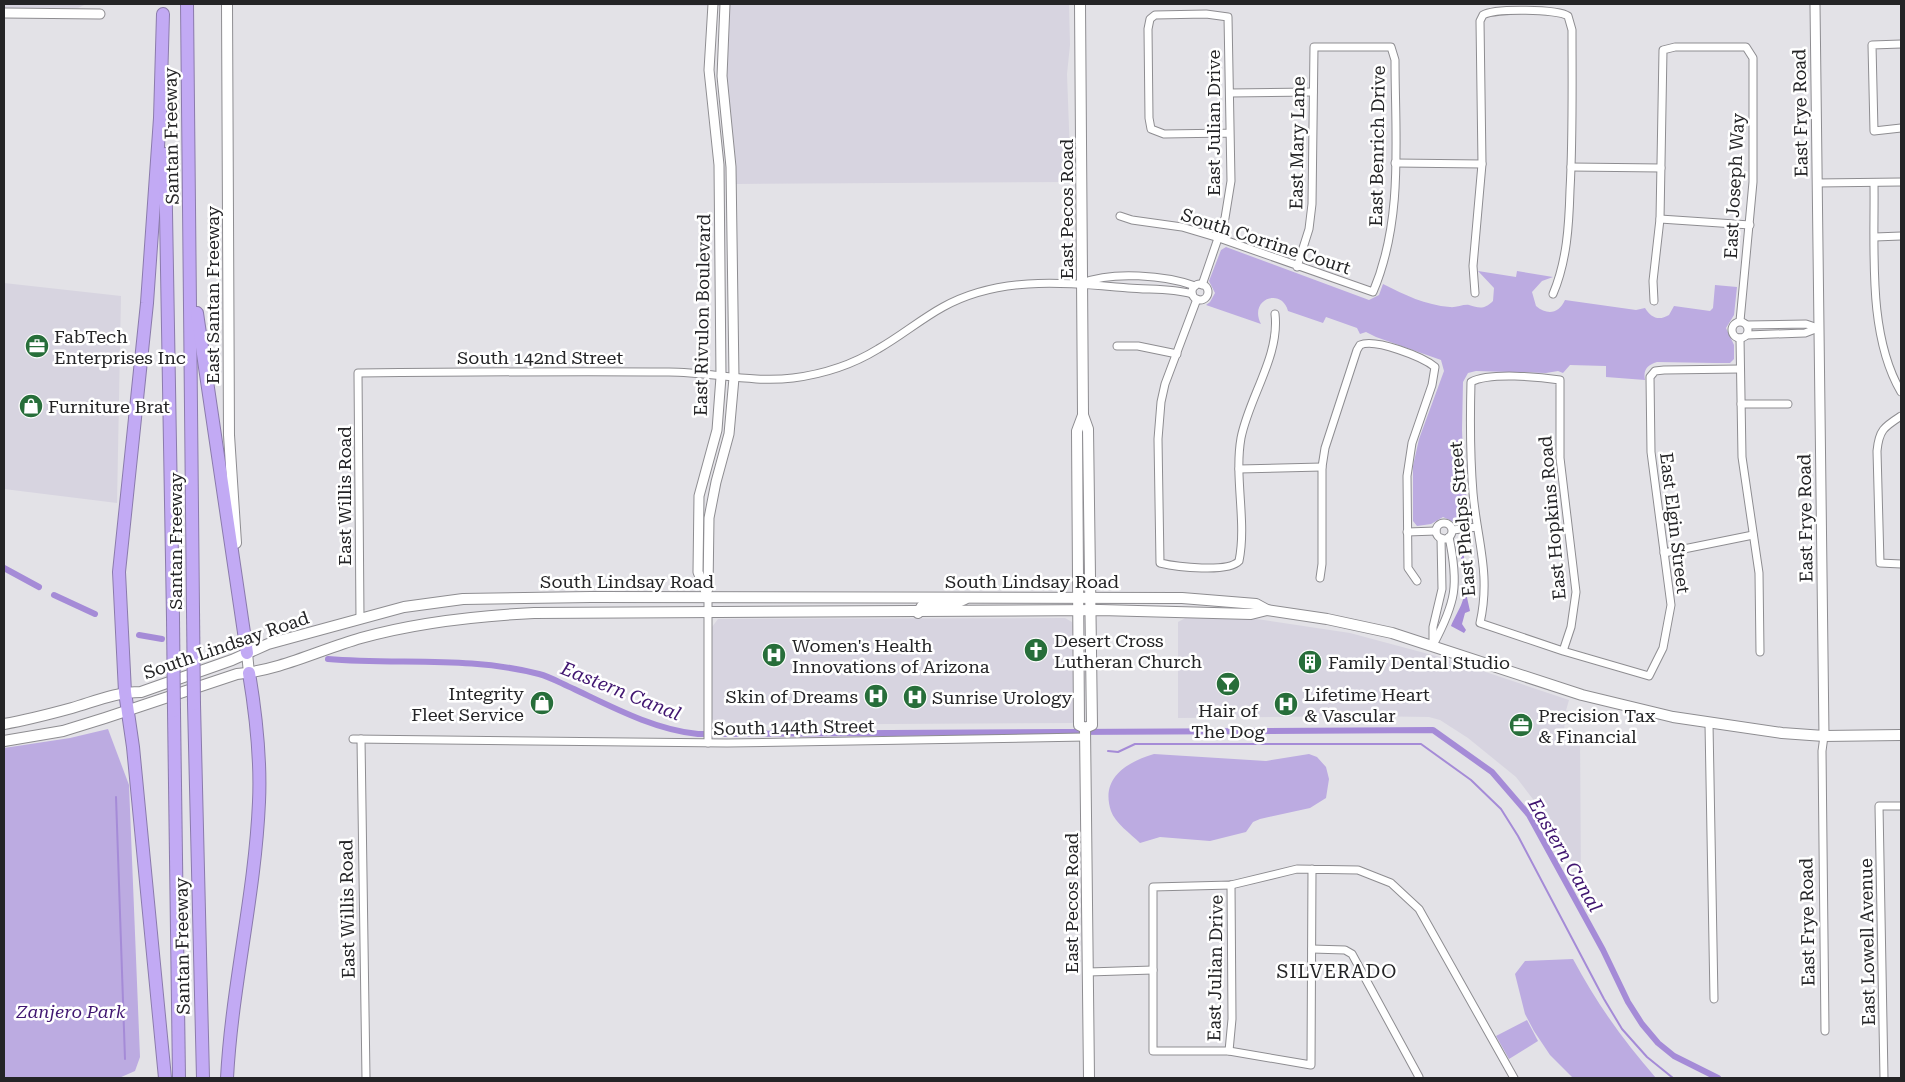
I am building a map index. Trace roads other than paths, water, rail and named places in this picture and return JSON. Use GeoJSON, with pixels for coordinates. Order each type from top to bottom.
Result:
{"type":"FeatureCollection","features":[{"type":"Feature","properties":{"kind":"highway","name":"Santan Freeway"},"geometry":{"type":"LineString","coordinates":[[187,4],[194,704],[203,1078]]}},
{"type":"Feature","properties":{"kind":"highway","name":"Santan Freeway"},"geometry":{"type":"LineString","coordinates":[[163,9],[179,1078]]}},
{"type":"Feature","properties":{"kind":"highway"},"geometry":{"type":"LineString","coordinates":[[163,9],[160,118],[148,290],[119,563],[125,692],[165,1078]]}},
{"type":"Feature","properties":{"kind":"highway"},"geometry":{"type":"LineString","coordinates":[[190,268],[247,653]]}},
{"type":"Feature","properties":{"kind":"highway"},"geometry":{"type":"LineString","coordinates":[[227,1078],[232,1008],[254,863],[259,801],[259,759],[249,673]]}},
{"type":"Feature","properties":{"kind":"main road","name":"East Santan Freeway"},"geometry":{"type":"LineString","coordinates":[[227,4],[229,435],[238,586]]}},
{"type":"Feature","properties":{"kind":"main road","name":"East Pecos Road"},"geometry":{"type":"LineString","coordinates":[[1080,4],[1083,415],[1088,429],[1092,611],[1092,725],[1086,734],[1089,1078]]}},
{"type":"Feature","properties":{"kind":"main road","name":"East Pecos Road"},"geometry":{"type":"LineString","coordinates":[[1083,415],[1077,431],[1079,725],[1086,734]]}},
{"type":"Feature","properties":{"kind":"main road"},"geometry":{"type":"LineString","coordinates":[[918,613],[922,606],[952,604],[971,597]]}},
{"type":"Feature","properties":{"kind":"main road","name":"South Lindsay Road"},"geometry":{"type":"LineString","coordinates":[[4,724],[74,708],[125,692],[141,692],[268,644],[360,618],[404,607],[463,599],[1091,597],[1206,599],[1256,604],[1267,610],[1357,625],[1433,645],[1582,695],[1639,710],[1709,724],[1824,736],[1901,735]]}},
{"type":"Feature","properties":{"kind":"main road","name":"South Lindsay Road"},"geometry":{"type":"LineString","coordinates":[[4,741],[63,730],[128,711],[237,674],[261,672],[361,638],[450,620],[534,614],[1092,611],[1251,614],[1267,610]]}},
{"type":"Feature","properties":{"kind":"main road"},"geometry":{"type":"LineString","coordinates":[[247,653],[249,673]]}},
{"type":"Feature","properties":{"kind":"street","name":"East Rivulon Boulevard"},"geometry":{"type":"LineString","coordinates":[[708,597],[698,572],[699,496],[717,430],[721,377],[719,165],[709,70],[713,4]]}},
{"type":"Feature","properties":{"kind":"street","name":"East Rivulon Boulevard"},"geometry":{"type":"LineString","coordinates":[[708,597],[709,518],[716,482],[729,434],[734,378],[731,167],[722,76],[725,4]]}},
{"type":"Feature","properties":{"kind":"street","name":"East Frye Road"},"geometry":{"type":"LineString","coordinates":[[1814,4],[1824,736],[1822,751],[1825,1031]]}},
{"type":"Feature","properties":{"kind":"street"},"geometry":{"type":"LineString","coordinates":[[1475,293],[1473,266],[1482,164],[1480,21],[1483,16],[1494,12],[1556,11],[1568,16],[1572,30],[1572,167],[1569,221],[1562,273],[1553,294]]}},
{"type":"Feature","properties":{"kind":"street"},"geometry":{"type":"LineString","coordinates":[[4,14],[100,14]]}},
{"type":"Feature","properties":{"kind":"street","name":"East Julian Drive"},"geometry":{"type":"LineString","coordinates":[[1198,286],[1219,238],[1231,181],[1228,17],[1206,14],[1161,14],[1150,19],[1148,29],[1149,118],[1151,129],[1156,133],[1164,134],[1230,133]]}},
{"type":"Feature","properties":{"kind":"street"},"geometry":{"type":"LineString","coordinates":[[1901,44],[1872,45],[1874,131],[1901,128]]}},
{"type":"Feature","properties":{"kind":"street","name":"East Joseph Way"},"geometry":{"type":"LineString","coordinates":[[1661,168],[1663,50],[1675,47],[1741,46],[1750,51],[1753,58],[1753,182],[1743,323],[1744,336],[1740,370],[1742,457],[1759,572],[1760,652]]}},
{"type":"Feature","properties":{"kind":"street","name":"East Benrich Drive"},"geometry":{"type":"LineString","coordinates":[[1314,48],[1392,47],[1395,60],[1395,163],[1391,229],[1373,292]]}},
{"type":"Feature","properties":{"kind":"street","name":"East Mary Lane"},"geometry":{"type":"LineString","coordinates":[[1297,267],[1309,229],[1312,204],[1314,48]]}},
{"type":"Feature","properties":{"kind":"street"},"geometry":{"type":"LineString","coordinates":[[1230,93],[1313,92]]}},
{"type":"Feature","properties":{"kind":"street"},"geometry":{"type":"LineString","coordinates":[[1395,163],[1482,164]]}},
{"type":"Feature","properties":{"kind":"street"},"geometry":{"type":"LineString","coordinates":[[1572,167],[1661,168],[1660,219],[1653,281],[1654,300]]}},
{"type":"Feature","properties":{"kind":"street"},"geometry":{"type":"LineString","coordinates":[[1817,184],[1901,182]]}},
{"type":"Feature","properties":{"kind":"street"},"geometry":{"type":"LineString","coordinates":[[1874,184],[1874,237],[1878,322],[1886,353],[1901,392]]}},
{"type":"Feature","properties":{"kind":"street","name":"South Corrine Court"},"geometry":{"type":"LineString","coordinates":[[1120,216],[1132,220],[1182,227],[1219,238],[1297,267],[1373,292]]}},
{"type":"Feature","properties":{"kind":"street"},"geometry":{"type":"LineString","coordinates":[[1660,219],[1750,225]]}},
{"type":"Feature","properties":{"kind":"street"},"geometry":{"type":"LineString","coordinates":[[1874,237],[1901,236]]}},
{"type":"Feature","properties":{"kind":"street"},"geometry":{"type":"LineString","coordinates":[[1096,277],[1149,277],[1175,280],[1206,287],[1208,294],[1204,299],[1167,289],[1096,286],[1082,283],[1096,277]]}},
{"type":"Feature","properties":{"kind":"street","name":"South 142nd Street"},"geometry":{"type":"LineString","coordinates":[[358,373],[614,371],[681,372],[734,378],[790,378],[819,374],[844,367],[878,350],[944,306],[974,292],[1013,284],[1082,283]]}},
{"type":"Feature","properties":{"kind":"street"},"geometry":{"type":"LineString","coordinates":[[1198,286],[1165,384],[1159,418],[1160,563],[1224,568],[1235,565],[1241,554],[1240,449],[1245,422],[1276,336],[1275,314]]}},
{"type":"Feature","properties":{"kind":"street"},"geometry":{"type":"LineString","coordinates":[[1743,323],[1806,324],[1818,328]]}},
{"type":"Feature","properties":{"kind":"street","name":"East Joseph Way"},"geometry":{"type":"LineString","coordinates":[[1743,323],[1734,324],[1732,329],[1734,335],[1744,336]]}},
{"type":"Feature","properties":{"kind":"street"},"geometry":{"type":"LineString","coordinates":[[1744,336],[1805,333],[1818,328]]}},
{"type":"Feature","properties":{"kind":"street"},"geometry":{"type":"LineString","coordinates":[[1320,578],[1322,564],[1322,467],[1329,432],[1357,350],[1360,345],[1366,342],[1374,342],[1428,361],[1435,367],[1432,385],[1409,458],[1408,568],[1416,581]]}},
{"type":"Feature","properties":{"kind":"street"},"geometry":{"type":"LineString","coordinates":[[1117,346],[1138,346],[1176,354]]}},
{"type":"Feature","properties":{"kind":"street","name":"East Elgin Street"},"geometry":{"type":"LineString","coordinates":[[1563,651],[1649,676],[1663,648],[1668,625],[1670,587],[1651,452],[1650,377],[1655,371],[1740,370]]}},
{"type":"Feature","properties":{"kind":"street","name":"East Willis Road"},"geometry":{"type":"LineString","coordinates":[[358,373],[360,618]]}},
{"type":"Feature","properties":{"kind":"street","name":"East Phelps Street"},"geometry":{"type":"LineString","coordinates":[[1560,380],[1545,378],[1484,378],[1471,382],[1471,463],[1477,527],[1485,580],[1485,599],[1480,623],[1563,651]]}},
{"type":"Feature","properties":{"kind":"street","name":"East Hopkins Road"},"geometry":{"type":"LineString","coordinates":[[1560,380],[1560,458],[1576,592],[1572,627],[1563,651]]}},
{"type":"Feature","properties":{"kind":"street"},"geometry":{"type":"LineString","coordinates":[[1741,404],[1788,404]]}},
{"type":"Feature","properties":{"kind":"street"},"geometry":{"type":"LineString","coordinates":[[1901,416],[1885,427],[1878,436],[1880,563],[1901,564]]}},
{"type":"Feature","properties":{"kind":"street"},"geometry":{"type":"LineString","coordinates":[[1239,469],[1322,467]]}},
{"type":"Feature","properties":{"kind":"street"},"geometry":{"type":"LineString","coordinates":[[1436,531],[1438,526],[1444,522],[1451,525],[1453,530]]}},
{"type":"Feature","properties":{"kind":"street"},"geometry":{"type":"LineString","coordinates":[[1453,530],[1477,527]]}},
{"type":"Feature","properties":{"kind":"street"},"geometry":{"type":"LineString","coordinates":[[1433,645],[1450,608],[1456,584],[1449,538],[1453,530]]}},
{"type":"Feature","properties":{"kind":"street"},"geometry":{"type":"LineString","coordinates":[[1407,532],[1436,531]]}},
{"type":"Feature","properties":{"kind":"street"},"geometry":{"type":"LineString","coordinates":[[1433,645],[1433,626],[1442,589],[1441,538],[1436,531]]}},
{"type":"Feature","properties":{"kind":"street"},"geometry":{"type":"LineString","coordinates":[[1664,552],[1753,535]]}},
{"type":"Feature","properties":{"kind":"street"},"geometry":{"type":"LineString","coordinates":[[1441,538],[1449,538]]}},
{"type":"Feature","properties":{"kind":"street"},"geometry":{"type":"LineString","coordinates":[[708,597],[708,740]]}},
{"type":"Feature","properties":{"kind":"street"},"geometry":{"type":"LineString","coordinates":[[1709,724],[1714,999]]}},
{"type":"Feature","properties":{"kind":"street","name":"South 144th Street"},"geometry":{"type":"LineString","coordinates":[[357,739],[708,740],[1086,734]]}},
{"type":"Feature","properties":{"kind":"street","name":"East Willis Road"},"geometry":{"type":"LineString","coordinates":[[357,739],[366,1078]]}},
{"type":"Feature","properties":{"kind":"street","name":"East Lowell Avenue"},"geometry":{"type":"LineString","coordinates":[[1884,1078],[1879,806],[1901,806]]}},
{"type":"Feature","properties":{"kind":"street"},"geometry":{"type":"LineString","coordinates":[[1312,869],[1311,1065],[1229,1051],[1153,1051],[1153,887],[1231,884],[1284,871],[1312,869],[1358,870],[1378,876],[1391,883],[1411,899],[1427,921],[1497,1052],[1514,1078]]}},
{"type":"Feature","properties":{"kind":"street","name":"East Julian Drive"},"geometry":{"type":"LineString","coordinates":[[1229,1051],[1232,1019],[1231,884]]}},
{"type":"Feature","properties":{"kind":"street"},"geometry":{"type":"LineString","coordinates":[[1312,950],[1345,950],[1352,954],[1418,1078]]}},
{"type":"Feature","properties":{"kind":"street"},"geometry":{"type":"LineString","coordinates":[[1088,972],[1153,970]]}},
{"type":"Feature","properties":{"kind":"waterway","name":"Eastern Canal"},"geometry":{"type":"LineString","coordinates":[[4,568],[39,587]]}},
{"type":"Feature","properties":{"kind":"waterway","name":"Eastern Canal"},"geometry":{"type":"LineString","coordinates":[[54,595],[95,614]]}},
{"type":"Feature","properties":{"kind":"waterway","name":"Eastern Canal"},"geometry":{"type":"LineString","coordinates":[[139,635],[162,639]]}},
{"type":"Feature","properties":{"kind":"waterway","name":"Eastern Canal"},"geometry":{"type":"LineString","coordinates":[[328,659],[460,663],[513,668],[548,677],[650,723],[682,732],[698,734],[1433,730],[1492,772],[1529,815],[1603,950],[1628,1002],[1642,1024],[1658,1043],[1674,1056],[1718,1078]]}},
{"type":"Feature","properties":{"kind":"waterway"},"geometry":{"type":"LineString","coordinates":[[1108,751],[1118,752],[1135,744],[1421,744],[1471,780],[1501,809],[1518,836],[1604,999],[1622,1029],[1647,1057],[1673,1078]]}},
{"type":"Feature","properties":{"kind":"waterway"},"geometry":{"type":"LineString","coordinates":[[116,797],[125,1059]]}},
{"type":"Feature","properties":{"kind":"place","name":"FabTech Enterprises Inc"},"geometry":{"type":"Point","coordinates":[37,346]}},
{"type":"Feature","properties":{"kind":"place","name":"Furniture Brat"},"geometry":{"type":"Point","coordinates":[31,406]}},
{"type":"Feature","properties":{"kind":"place","name":"Desert Cross Lutheran Church"},"geometry":{"type":"Point","coordinates":[1036,650]}},
{"type":"Feature","properties":{"kind":"place","name":"Women's Health Innovations of Arizona"},"geometry":{"type":"Point","coordinates":[774,655]}},
{"type":"Feature","properties":{"kind":"place","name":"Family Dental Studio"},"geometry":{"type":"Point","coordinates":[1310,662]}},
{"type":"Feature","properties":{"kind":"place","name":"Hair of The Dog"},"geometry":{"type":"Point","coordinates":[1228,684]}},
{"type":"Feature","properties":{"kind":"place","name":"Skin of Dreams"},"geometry":{"type":"Point","coordinates":[876,696]}},
{"type":"Feature","properties":{"kind":"place","name":"Sunrise Urology"},"geometry":{"type":"Point","coordinates":[915,697]}},
{"type":"Feature","properties":{"kind":"place","name":"Integrity Fleet Service"},"geometry":{"type":"Point","coordinates":[542,703]}},
{"type":"Feature","properties":{"kind":"place","name":"Lifetime Heart & Vascular"},"geometry":{"type":"Point","coordinates":[1286,704]}},
{"type":"Feature","properties":{"kind":"place","name":"Precision Tax & Financial"},"geometry":{"type":"Point","coordinates":[1521,725]}},
{"type":"Feature","properties":{"kind":"district","name":"SILVERADO"},"geometry":{"type":"Point","coordinates":[1337,971]}},
{"type":"Feature","properties":{"kind":"park label","name":"Zanjero Park"},"geometry":{"type":"Point","coordinates":[71,1011]}}]}
